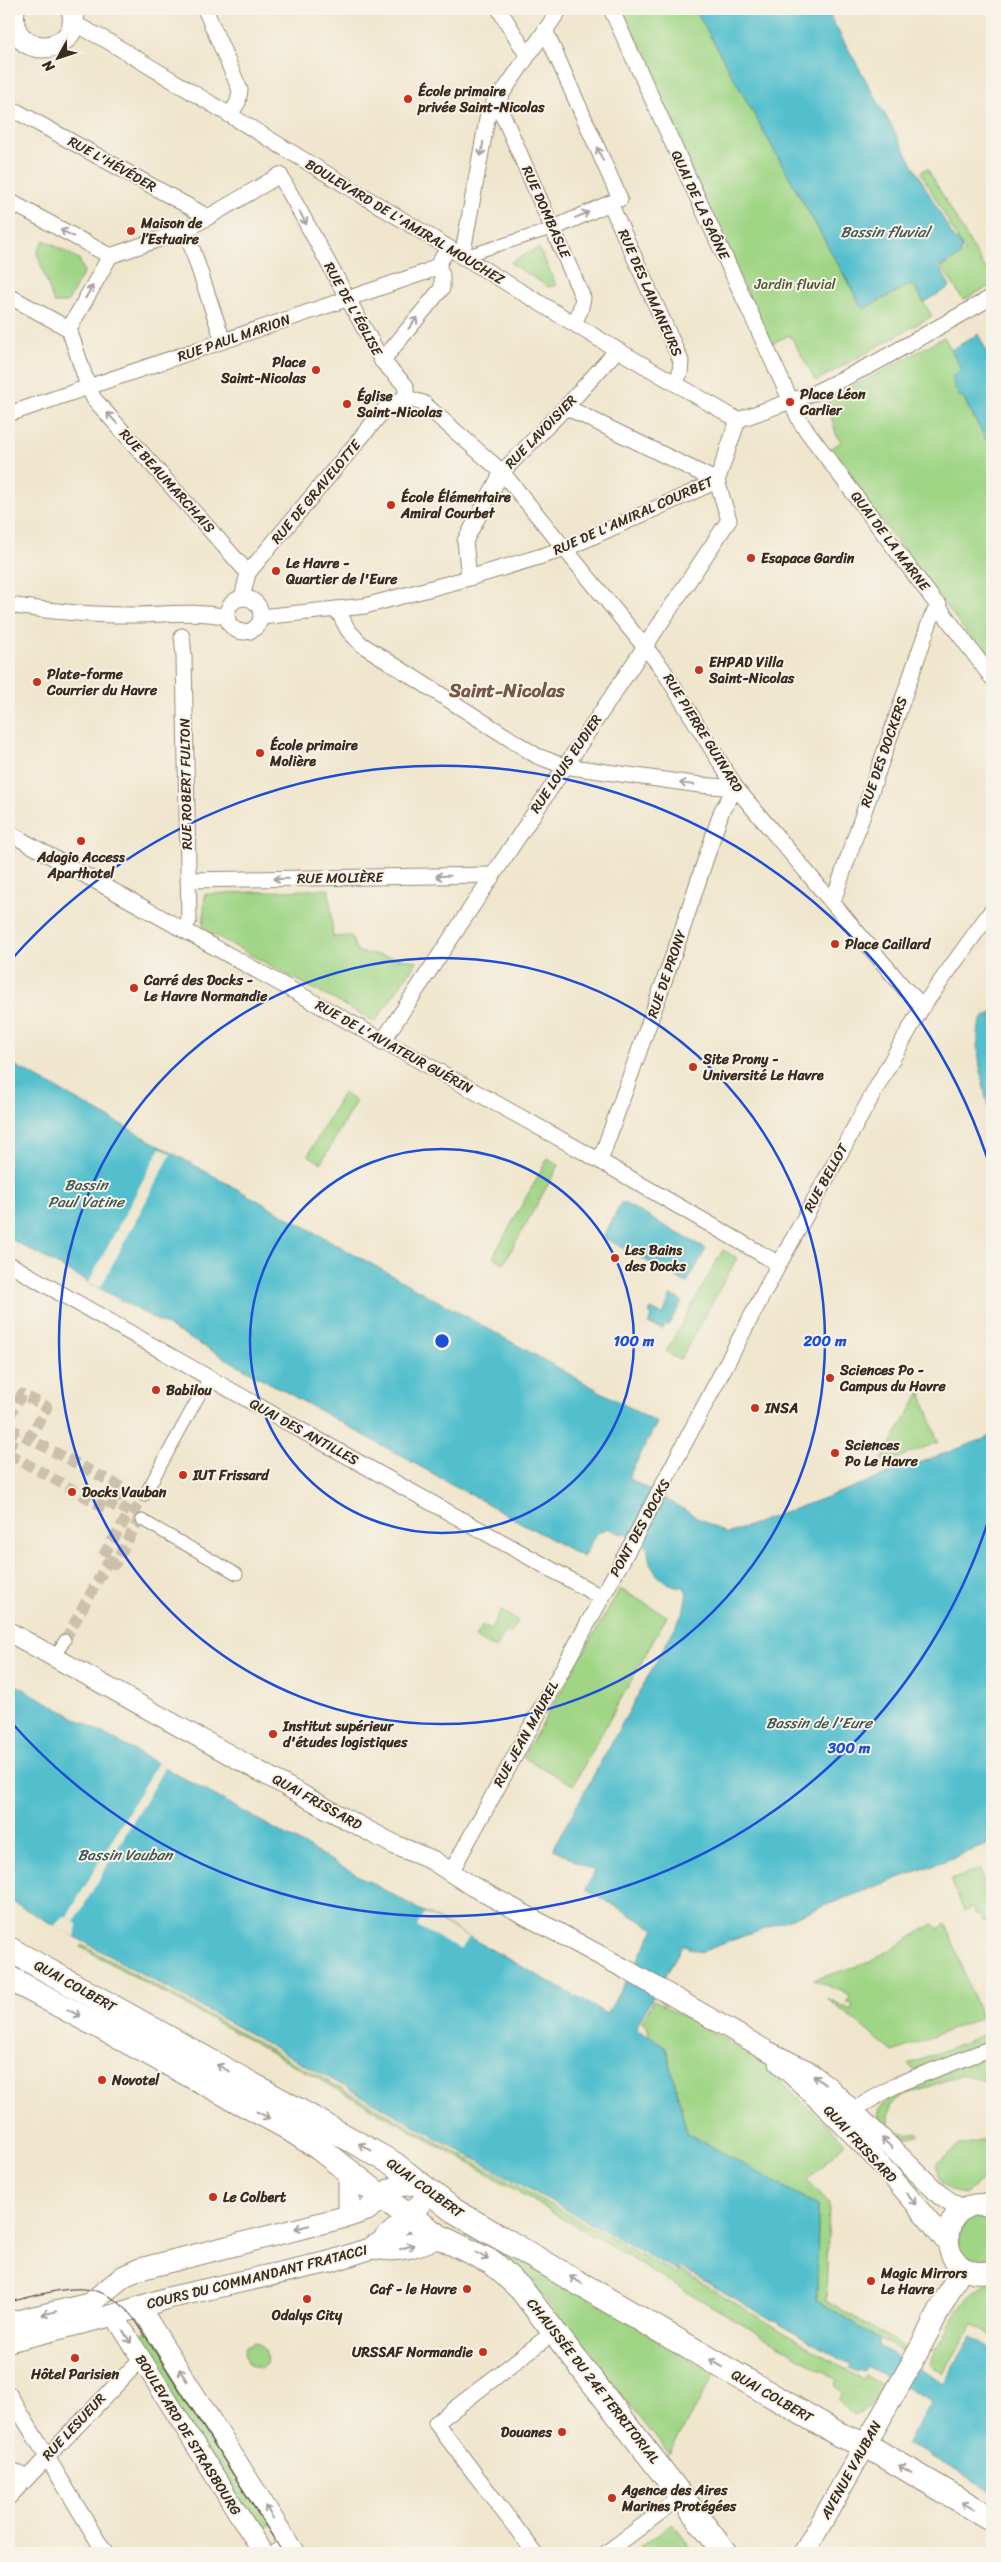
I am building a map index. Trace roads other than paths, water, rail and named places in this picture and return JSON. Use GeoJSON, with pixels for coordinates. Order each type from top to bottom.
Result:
{"type":"FeatureCollection","features":[{"type":"Feature","properties":{"kind":"main road"},"geometry":{"type":"LineString","coordinates":[[12,14],[17,32],[22,38],[39,47],[52,46],[64,40],[73,16]]}},
{"type":"Feature","properties":{"kind":"main road","name":"QUAI COLBERT"},"geometry":{"type":"LineString","coordinates":[[9,1949],[394,2164],[453,2210],[840,2435],[866,2445],[992,2519]]}},
{"type":"Feature","properties":{"kind":"main road","name":"QUAI COLBERT"},"geometry":{"type":"LineString","coordinates":[[9,1978],[284,2126],[319,2148],[383,2198],[438,2236]]}},
{"type":"Feature","properties":{"kind":"main road"},"geometry":{"type":"LineString","coordinates":[[349,2172],[350,2216]]}},
{"type":"Feature","properties":{"kind":"main road"},"geometry":{"type":"LineString","coordinates":[[9,2323],[89,2304],[106,2293],[124,2276],[164,2261],[350,2216],[367,2210],[383,2198],[389,2190],[399,2186],[425,2188],[410,2216],[375,2247]]}},
{"type":"Feature","properties":{"kind":"main road"},"geometry":{"type":"LineString","coordinates":[[992,2206],[977,2204],[962,2210],[950,2225],[948,2245],[953,2258],[962,2267],[978,2273],[992,2271]]}},
{"type":"Feature","properties":{"kind":"main road"},"geometry":{"type":"LineString","coordinates":[[375,2247],[393,2250],[403,2249],[438,2236]]}},
{"type":"Feature","properties":{"kind":"main road","name":"CHAUSSÉE DU 24E TERRITORIAL"},"geometry":{"type":"LineString","coordinates":[[438,2236],[493,2263],[521,2289],[725,2553]]}},
{"type":"Feature","properties":{"kind":"main road","name":"COURS DU COMMANDANT FRATACCI"},"geometry":{"type":"LineString","coordinates":[[9,2341],[114,2315],[145,2316],[168,2298],[329,2262],[375,2247]]}},
{"type":"Feature","properties":{"kind":"main road","name":"AVENUE VAUBAN"},"geometry":{"type":"LineString","coordinates":[[804,2553],[913,2361],[962,2267]]}},
{"type":"Feature","properties":{"kind":"main road"},"geometry":{"type":"LineString","coordinates":[[124,2276],[145,2316]]}},
{"type":"Feature","properties":{"kind":"main road"},"geometry":{"type":"LineString","coordinates":[[106,2293],[114,2315]]}},
{"type":"Feature","properties":{"kind":"street"},"geometry":{"type":"LineString","coordinates":[[205,9],[240,90],[238,102],[230,115]]}},
{"type":"Feature","properties":{"kind":"street"},"geometry":{"type":"LineString","coordinates":[[499,9],[527,55]]}},
{"type":"Feature","properties":{"kind":"street"},"geometry":{"type":"LineString","coordinates":[[560,9],[494,102],[488,114],[462,256],[554,228],[615,201]]}},
{"type":"Feature","properties":{"kind":"street","name":"QUAI DE LA SAÔNE"},"geometry":{"type":"LineString","coordinates":[[611,9],[790,402]]}},
{"type":"Feature","properties":{"kind":"street","name":"BOULEVARD DE L'AMIRAL MOUCHEZ"},"geometry":{"type":"LineString","coordinates":[[73,16],[106,40],[617,350],[677,378],[738,420]]}},
{"type":"Feature","properties":{"kind":"street","name":"RUE DES LAMANEURS"},"geometry":{"type":"LineString","coordinates":[[545,30],[681,361],[677,378]]}},
{"type":"Feature","properties":{"kind":"street","name":"RUE DOMBASLE"},"geometry":{"type":"LineString","coordinates":[[494,102],[505,120],[554,228],[583,298],[580,311],[574,323]]}},
{"type":"Feature","properties":{"kind":"street","name":"RUE L'HÉVÉDER"},"geometry":{"type":"LineString","coordinates":[[16,111],[208,217]]}},
{"type":"Feature","properties":{"kind":"street"},"geometry":{"type":"LineString","coordinates":[[9,296],[68,329],[110,256],[186,230],[280,175],[292,152]]}},
{"type":"Feature","properties":{"kind":"street","name":"RUE DE L'ÉGLISE"},"geometry":{"type":"LineString","coordinates":[[280,175],[382,361],[406,386],[406,398]]}},
{"type":"Feature","properties":{"kind":"street"},"geometry":{"type":"LineString","coordinates":[[9,201],[110,256]]}},
{"type":"Feature","properties":{"kind":"street"},"geometry":{"type":"LineString","coordinates":[[186,230],[223,341]]}},
{"type":"Feature","properties":{"kind":"street"},"geometry":{"type":"LineString","coordinates":[[382,361],[442,288],[442,275],[438,265],[448,248]]}},
{"type":"Feature","properties":{"kind":"street","name":"RUE PAUL MARION"},"geometry":{"type":"LineString","coordinates":[[9,414],[88,389],[426,272],[438,265]]}},
{"type":"Feature","properties":{"kind":"street"},"geometry":{"type":"LineString","coordinates":[[738,420],[816,392],[874,363],[992,297]]}},
{"type":"Feature","properties":{"kind":"street","name":"RUE BEAUMARCHAIS"},"geometry":{"type":"LineString","coordinates":[[68,329],[88,389],[248,573]]}},
{"type":"Feature","properties":{"kind":"street","name":"RUE LAVOISIER"},"geometry":{"type":"LineString","coordinates":[[469,578],[465,541],[502,472],[566,407],[617,350]]}},
{"type":"Feature","properties":{"kind":"street"},"geometry":{"type":"LineString","coordinates":[[406,398],[423,403],[502,472],[565,549]]}},
{"type":"Feature","properties":{"kind":"street","name":"RUE DE GRAVELOTTE"},"geometry":{"type":"LineString","coordinates":[[242,598],[248,573],[388,405],[406,398]]}},
{"type":"Feature","properties":{"kind":"street","name":"QUAI DE LA MARNE"},"geometry":{"type":"LineString","coordinates":[[790,402],[801,423],[992,678]]}},
{"type":"Feature","properties":{"kind":"street"},"geometry":{"type":"LineString","coordinates":[[566,407],[717,481]]}},
{"type":"Feature","properties":{"kind":"street","name":"RUE DE L'AMIRAL COURBET"},"geometry":{"type":"LineString","coordinates":[[261,616],[365,606],[469,578],[565,549],[717,481],[738,420]]}},
{"type":"Feature","properties":{"kind":"street","name":"RUE LOUIS EUDIER"},"geometry":{"type":"LineString","coordinates":[[382,1042],[729,520],[717,481]]}},
{"type":"Feature","properties":{"kind":"street","name":"RUE PIERRE GUINARD"},"geometry":{"type":"LineString","coordinates":[[565,549],[662,668],[736,788],[833,901],[900,983],[922,1006]]}},
{"type":"Feature","properties":{"kind":"street"},"geometry":{"type":"LineString","coordinates":[[242,598],[256,603],[261,616],[255,628],[242,632],[230,626],[227,617],[230,605],[242,598]]}},
{"type":"Feature","properties":{"kind":"street","name":"RUE DES DOCKERS"},"geometry":{"type":"LineString","coordinates":[[833,901],[931,618],[939,605]]}},
{"type":"Feature","properties":{"kind":"street"},"geometry":{"type":"LineString","coordinates":[[9,606],[48,611],[126,615],[208,613],[227,617]]}},
{"type":"Feature","properties":{"kind":"street"},"geometry":{"type":"LineString","coordinates":[[338,609],[348,630],[362,644],[537,756],[564,766],[700,785],[736,788]]}},
{"type":"Feature","properties":{"kind":"street","name":"RUE ROBERT FULTON"},"geometry":{"type":"LineString","coordinates":[[182,636],[189,920],[182,929]]}},
{"type":"Feature","properties":{"kind":"street","name":"RUE DE PRONY"},"geometry":{"type":"LineString","coordinates":[[600,1162],[679,940],[722,810],[736,788]]}},
{"type":"Feature","properties":{"kind":"street","name":"RUE DE L'AVIATEUR GUÉRIN"},"geometry":{"type":"LineString","coordinates":[[9,833],[600,1162],[779,1264]]}},
{"type":"Feature","properties":{"kind":"street","name":"RUE MOLIÈRE"},"geometry":{"type":"LineString","coordinates":[[188,880],[492,875]]}},
{"type":"Feature","properties":{"kind":"street","name":"RUE BELLOT"},"geometry":{"type":"LineString","coordinates":[[678,1458],[779,1264],[922,1006],[992,910]]}},
{"type":"Feature","properties":{"kind":"street","name":"QUAI DES ANTILLES"},"geometry":{"type":"LineString","coordinates":[[9,1264],[601,1597]]}},
{"type":"Feature","properties":{"kind":"street"},"geometry":{"type":"LineString","coordinates":[[144,1496],[209,1378]]}},
{"type":"Feature","properties":{"kind":"street","name":"PONT DES DOCKS"},"geometry":{"type":"LineString","coordinates":[[601,1597],[678,1458]]}},
{"type":"Feature","properties":{"kind":"street"},"geometry":{"type":"LineString","coordinates":[[142,1520],[238,1574]]}},
{"type":"Feature","properties":{"kind":"street","name":"RUE JEAN MAUREL"},"geometry":{"type":"LineString","coordinates":[[451,1872],[601,1597]]}},
{"type":"Feature","properties":{"kind":"street","name":"QUAI FRISSARD"},"geometry":{"type":"LineString","coordinates":[[9,1632],[331,1810],[451,1872],[472,1886],[627,1970],[766,2050],[941,2196],[962,2210]]}},
{"type":"Feature","properties":{"kind":"street"},"geometry":{"type":"LineString","coordinates":[[54,1658],[65,1640]]}},
{"type":"Feature","properties":{"kind":"street"},"geometry":{"type":"LineString","coordinates":[[849,2118],[860,2106],[900,2083],[992,2048]]}},
{"type":"Feature","properties":{"kind":"street","name":"QUAI FRISSARD"},"geometry":{"type":"LineString","coordinates":[[849,2118],[948,2245]]}},
{"type":"Feature","properties":{"kind":"street","name":"BOULEVARD DE STRASBOURG"},"geometry":{"type":"LineString","coordinates":[[114,2315],[263,2553]]}},
{"type":"Feature","properties":{"kind":"street","name":"BOULEVARD DE STRASBOURG"},"geometry":{"type":"LineString","coordinates":[[145,2316],[286,2550]]}},
{"type":"Feature","properties":{"kind":"street"},"geometry":{"type":"LineString","coordinates":[[536,2553],[436,2423],[555,2331]]}},
{"type":"Feature","properties":{"kind":"street","name":"RUE LESUEUR"},"geometry":{"type":"LineString","coordinates":[[9,2497],[141,2359]]}},
{"type":"Feature","properties":{"kind":"street"},"geometry":{"type":"LineString","coordinates":[[9,2394],[105,2553]]}},
{"type":"Feature","properties":{"kind":"street"},"geometry":{"type":"LineString","coordinates":[[9,2473],[14,2471],[26,2478]]}},
{"type":"Feature","properties":{"kind":"street"},"geometry":{"type":"LineString","coordinates":[[606,2553],[682,2496]]}},
{"type":"Feature","properties":{"kind":"water","name":"Bassin fluvial"},"geometry":{"type":"Polygon","coordinates":[[[695,9],[826,9],[955,240],[957,239],[962,247],[960,256],[940,267],[950,287],[924,302],[915,286],[909,285],[865,308],[859,305],[858,300],[695,9]]]}},
{"type":"Feature","properties":{"kind":"water"},"geometry":{"type":"Polygon","coordinates":[[[978,334],[988,353],[992,354],[992,450],[962,396],[960,397],[953,384],[952,377],[961,368],[951,350],[978,334]]]}},
{"type":"Feature","properties":{"kind":"water"},"geometry":{"type":"Polygon","coordinates":[[[992,1013],[992,1120],[983,1085],[978,1032],[981,1021],[985,1016],[992,1013]]]}},
{"type":"Feature","properties":{"kind":"water"},"geometry":{"type":"Polygon","coordinates":[[[9,1062],[657,1423],[628,1478],[727,1534],[992,1436],[992,1843],[701,1952],[688,1948],[688,1945],[682,1946],[636,2027],[640,2033],[642,2031],[666,2047],[687,2133],[818,2206],[817,2300],[880,2339],[878,2346],[944,2383],[971,2337],[992,2349],[992,2491],[907,2443],[932,2402],[867,2366],[863,2372],[850,2368],[851,2365],[680,2267],[678,2272],[9,1900],[9,1681],[607,2014],[655,1929],[586,1889],[594,1871],[553,1849],[683,1613],[687,1593],[684,1587],[669,1583],[657,1575],[650,1562],[648,1547],[623,1532],[622,1534],[607,1528],[595,1535],[583,1557],[9,1238],[9,1062]]]}},
{"type":"Feature","properties":{"kind":"water"},"geometry":{"type":"Polygon","coordinates":[[[622,1202],[706,1249],[687,1283],[603,1237],[622,1202]]]}},
{"type":"Feature","properties":{"kind":"water"},"geometry":{"type":"Polygon","coordinates":[[[671,1295],[682,1301],[668,1326],[666,1324],[663,1329],[648,1324],[652,1316],[649,1313],[651,1309],[663,1315],[671,1295]]]}},
{"type":"Feature","properties":{"kind":"tunnel"},"geometry":{"type":"LineString","coordinates":[[9,1417],[22,1394],[47,1407],[29,1439]]}},
{"type":"Feature","properties":{"kind":"tunnel"},"geometry":{"type":"LineString","coordinates":[[9,1428],[123,1488],[114,1502]]}},
{"type":"Feature","properties":{"kind":"tunnel"},"geometry":{"type":"LineString","coordinates":[[9,1448],[16,1432]]}},
{"type":"Feature","properties":{"kind":"tunnel"},"geometry":{"type":"LineString","coordinates":[[9,1454],[109,1510],[114,1502],[142,1520]]}},
{"type":"Feature","properties":{"kind":"tunnel"},"geometry":{"type":"LineString","coordinates":[[133,1515],[144,1496]]}},
{"type":"Feature","properties":{"kind":"tunnel"},"geometry":{"type":"LineString","coordinates":[[65,1640],[109,1560],[103,1556],[130,1512]]}},
{"type":"Feature","properties":{"kind":"tunnel"},"geometry":{"type":"LineString","coordinates":[[109,1560],[115,1564],[140,1518]]}},
{"type":"Feature","properties":{"kind":"tram line"},"geometry":{"type":"LineString","coordinates":[[9,2302],[47,2293],[80,2289],[96,2291],[111,2297],[125,2309],[139,2326],[283,2553]]}},
{"type":"Feature","properties":{"kind":"place","name":"École primaire privée Saint-Nicolas"},"geometry":{"type":"Point","coordinates":[408,99]}},
{"type":"Feature","properties":{"kind":"place","name":"Maison de l’Estuaire"},"geometry":{"type":"Point","coordinates":[131,231]}},
{"type":"Feature","properties":{"kind":"place","name":"Place Saint-Nicolas"},"geometry":{"type":"Point","coordinates":[316,370]}},
{"type":"Feature","properties":{"kind":"place","name":"Place Léon Carlier"},"geometry":{"type":"Point","coordinates":[790,402]}},
{"type":"Feature","properties":{"kind":"place","name":"Église Saint-Nicolas"},"geometry":{"type":"Point","coordinates":[347,404]}},
{"type":"Feature","properties":{"kind":"place","name":"École Élémentaire Amiral Courbet"},"geometry":{"type":"Point","coordinates":[391,505]}},
{"type":"Feature","properties":{"kind":"place","name":"Esapace Gardin"},"geometry":{"type":"Point","coordinates":[751,558]}},
{"type":"Feature","properties":{"kind":"place","name":"Le Havre - Quartier de l'Eure"},"geometry":{"type":"Point","coordinates":[276,571]}},
{"type":"Feature","properties":{"kind":"place","name":"EHPAD Villa Saint-Nicolas"},"geometry":{"type":"Point","coordinates":[699,670]}},
{"type":"Feature","properties":{"kind":"place","name":"Plate-forme Courrier du Havre"},"geometry":{"type":"Point","coordinates":[37,682]}},
{"type":"Feature","properties":{"kind":"place","name":"École primaire Molière"},"geometry":{"type":"Point","coordinates":[260,753]}},
{"type":"Feature","properties":{"kind":"place","name":"Adagio Access Aparthotel"},"geometry":{"type":"Point","coordinates":[81,841]}},
{"type":"Feature","properties":{"kind":"place","name":"Place Caillard"},"geometry":{"type":"Point","coordinates":[835,944]}},
{"type":"Feature","properties":{"kind":"place","name":"Carré des Docks - Le Havre Normandie"},"geometry":{"type":"Point","coordinates":[134,988]}},
{"type":"Feature","properties":{"kind":"place","name":"Site Prony - Université Le Havre"},"geometry":{"type":"Point","coordinates":[693,1067]}},
{"type":"Feature","properties":{"kind":"place","name":"Les Bains des Docks"},"geometry":{"type":"Point","coordinates":[615,1258]}},
{"type":"Feature","properties":{"kind":"place","name":"Sciences Po - Campus du Havre"},"geometry":{"type":"Point","coordinates":[830,1378]}},
{"type":"Feature","properties":{"kind":"place","name":"Babilou"},"geometry":{"type":"Point","coordinates":[156,1390]}},
{"type":"Feature","properties":{"kind":"place","name":"INSA"},"geometry":{"type":"Point","coordinates":[755,1408]}},
{"type":"Feature","properties":{"kind":"place","name":"Sciences Po Le Havre"},"geometry":{"type":"Point","coordinates":[835,1453]}},
{"type":"Feature","properties":{"kind":"place","name":"IUT Frissard"},"geometry":{"type":"Point","coordinates":[183,1475]}},
{"type":"Feature","properties":{"kind":"place","name":"Docks Vauban"},"geometry":{"type":"Point","coordinates":[72,1492]}},
{"type":"Feature","properties":{"kind":"place","name":"Institut supérieur d'études logistiques"},"geometry":{"type":"Point","coordinates":[273,1734]}},
{"type":"Feature","properties":{"kind":"place","name":"Novotel"},"geometry":{"type":"Point","coordinates":[102,2080]}},
{"type":"Feature","properties":{"kind":"place","name":"Le Colbert"},"geometry":{"type":"Point","coordinates":[213,2197]}},
{"type":"Feature","properties":{"kind":"place","name":"Magic Mirrors Le Havre"},"geometry":{"type":"Point","coordinates":[871,2281]}},
{"type":"Feature","properties":{"kind":"place","name":"Caf - le Havre"},"geometry":{"type":"Point","coordinates":[467,2289]}},
{"type":"Feature","properties":{"kind":"place","name":"Odalys City"},"geometry":{"type":"Point","coordinates":[307,2299]}},
{"type":"Feature","properties":{"kind":"place","name":"URSSAF Normandie"},"geometry":{"type":"Point","coordinates":[483,2352]}},
{"type":"Feature","properties":{"kind":"place","name":"Hôtel Parisien"},"geometry":{"type":"Point","coordinates":[75,2358]}},
{"type":"Feature","properties":{"kind":"place","name":"Douanes"},"geometry":{"type":"Point","coordinates":[562,2432]}},
{"type":"Feature","properties":{"kind":"place","name":"Agence des Aires Marines Protégées"},"geometry":{"type":"Point","coordinates":[612,2498]}},
{"type":"Feature","properties":{"kind":"district","name":"Saint-Nicolas"},"geometry":{"type":"Point","coordinates":[507,690]}},
{"type":"Feature","properties":{"kind":"park label","name":"Jardin fluvial"},"geometry":{"type":"Point","coordinates":[795,284]}},
{"type":"Feature","properties":{"kind":"water label","name":"Bassin Paul Vatine"},"geometry":{"type":"Point","coordinates":[86,1194]}},
{"type":"Feature","properties":{"kind":"water label","name":"Bassin de l'Eure"},"geometry":{"type":"Point","coordinates":[819,1723]}},
{"type":"Feature","properties":{"kind":"water label","name":"Bassin Vauban"},"geometry":{"type":"Point","coordinates":[125,1855]}}]}
